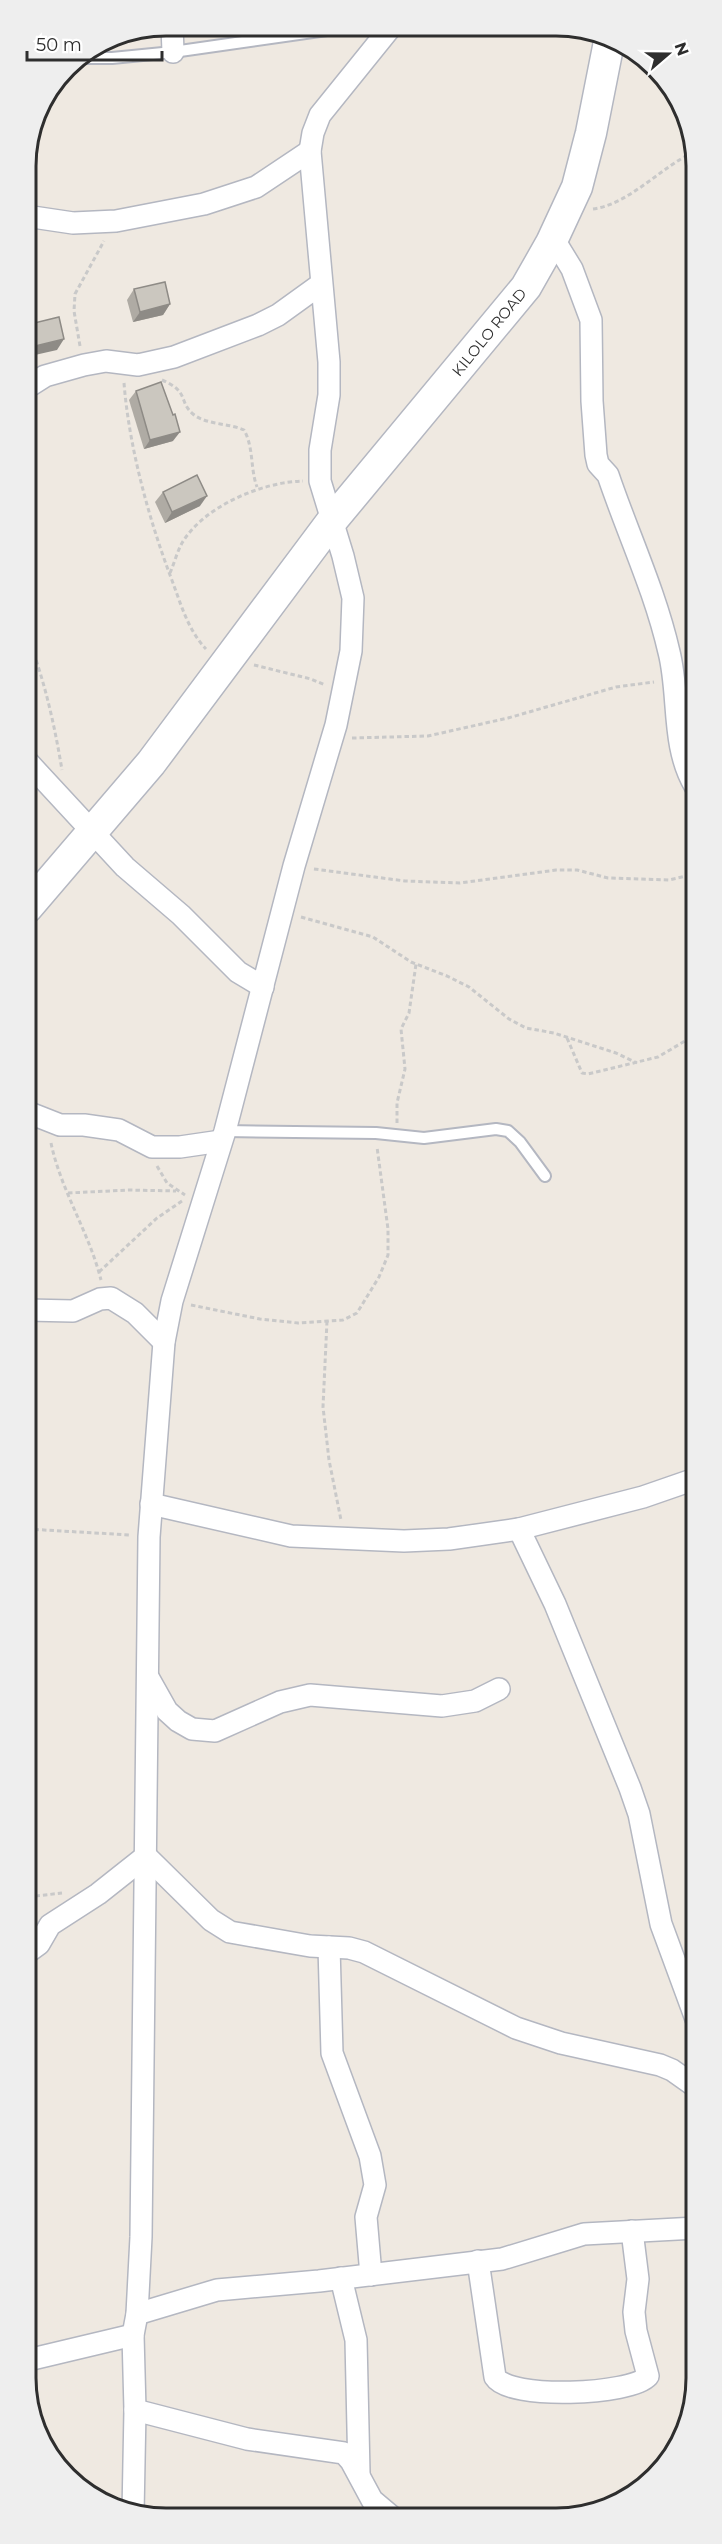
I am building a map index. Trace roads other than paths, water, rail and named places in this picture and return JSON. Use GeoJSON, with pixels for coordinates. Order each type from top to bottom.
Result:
{"type":"FeatureCollection","features":[{"type":"Feature","properties":{"kind":"main road","name":"KILOLO ROAD"},"geometry":{"type":"LineString","coordinates":[[36,897],[151,763],[331,522],[526,287],[575,192],[591,133],[608,47]]}},
{"type":"Feature","properties":{"kind":"street"},"geometry":{"type":"LineString","coordinates":[[172,36],[173,52]]}},
{"type":"Feature","properties":{"kind":"street"},"geometry":{"type":"LineString","coordinates":[[133,2504],[135,2410],[133,2335],[137,2314],[141,2238],[149,1537],[164,1342],[172,1301],[223,1136],[294,866],[333,738],[351,651],[354,598],[320,481],[320,450],[329,395],[328,362],[310,151],[313,133],[320,115],[384,36]]}},
{"type":"Feature","properties":{"kind":"street"},"geometry":{"type":"LineString","coordinates":[[36,217],[73,223],[116,221],[204,204],[256,188],[310,151]]}},
{"type":"Feature","properties":{"kind":"street"},"geometry":{"type":"LineString","coordinates":[[553,238],[572,269],[591,320],[592,401],[598,464],[608,475],[664,629],[686,767]]}},
{"type":"Feature","properties":{"kind":"street"},"geometry":{"type":"LineString","coordinates":[[36,382],[45,376],[106,361],[130,364],[174,357],[258,325],[278,315],[321,284]]}},
{"type":"Feature","properties":{"kind":"street"},"geometry":{"type":"LineString","coordinates":[[36,770],[125,867],[196,929],[238,972],[262,987]]}},
{"type":"Feature","properties":{"kind":"street"},"geometry":{"type":"LineString","coordinates":[[36,1116],[60,1125],[107,1127],[119,1130],[152,1147],[180,1147],[223,1136]]}},
{"type":"Feature","properties":{"kind":"street"},"geometry":{"type":"LineString","coordinates":[[36,1310],[73,1311],[106,1299],[119,1302],[135,1313],[164,1342]]}},
{"type":"Feature","properties":{"kind":"street"},"geometry":{"type":"LineString","coordinates":[[151,1504],[291,1536],[404,1541],[449,1539],[519,1529],[643,1497],[686,1482]]}},
{"type":"Feature","properties":{"kind":"street"},"geometry":{"type":"LineString","coordinates":[[519,1529],[555,1604],[630,1788],[639,1814],[661,1924],[686,1992]]}},
{"type":"Feature","properties":{"kind":"street"},"geometry":{"type":"LineString","coordinates":[[148,1678],[167,1711],[178,1721],[192,1730],[215,1731],[280,1702],[310,1695],[442,1706],[475,1701],[499,1689]]}},
{"type":"Feature","properties":{"kind":"street"},"geometry":{"type":"LineString","coordinates":[[146,1857],[220,1927],[230,1932],[364,1952],[516,2028],[561,2043],[660,2066],[672,2070],[686,2079]]}},
{"type":"Feature","properties":{"kind":"street"},"geometry":{"type":"LineString","coordinates":[[36,1946],[50,1925],[98,1894],[146,1857]]}},
{"type":"Feature","properties":{"kind":"street"},"geometry":{"type":"LineString","coordinates":[[329,1947],[332,2053],[370,2156],[375,2185],[366,2217],[371,2275]]}},
{"type":"Feature","properties":{"kind":"street"},"geometry":{"type":"LineString","coordinates":[[137,2314],[217,2290],[502,2259],[584,2234],[686,2228]]}},
{"type":"Feature","properties":{"kind":"street"},"geometry":{"type":"LineString","coordinates":[[478,2261],[495,2378],[498,2382],[508,2386],[549,2392],[602,2390],[638,2383],[648,2376],[636,2331],[634,2312],[638,2279],[632,2231]]}},
{"type":"Feature","properties":{"kind":"street"},"geometry":{"type":"LineString","coordinates":[[341,2278],[356,2340],[360,2479]]}},
{"type":"Feature","properties":{"kind":"street"},"geometry":{"type":"LineString","coordinates":[[36,2358],[133,2335]]}},
{"type":"Feature","properties":{"kind":"street"},"geometry":{"type":"LineString","coordinates":[[135,2410],[247,2439],[344,2454],[351,2461],[372,2500],[382,2508]]}},
{"type":"Feature","properties":{"kind":"lane"},"geometry":{"type":"LineString","coordinates":[[94,58],[173,52],[285,36]]}},
{"type":"Feature","properties":{"kind":"lane"},"geometry":{"type":"LineString","coordinates":[[223,1136],[376,1133],[424,1138],[496,1129],[508,1131],[520,1142],[545,1176]]}}]}
